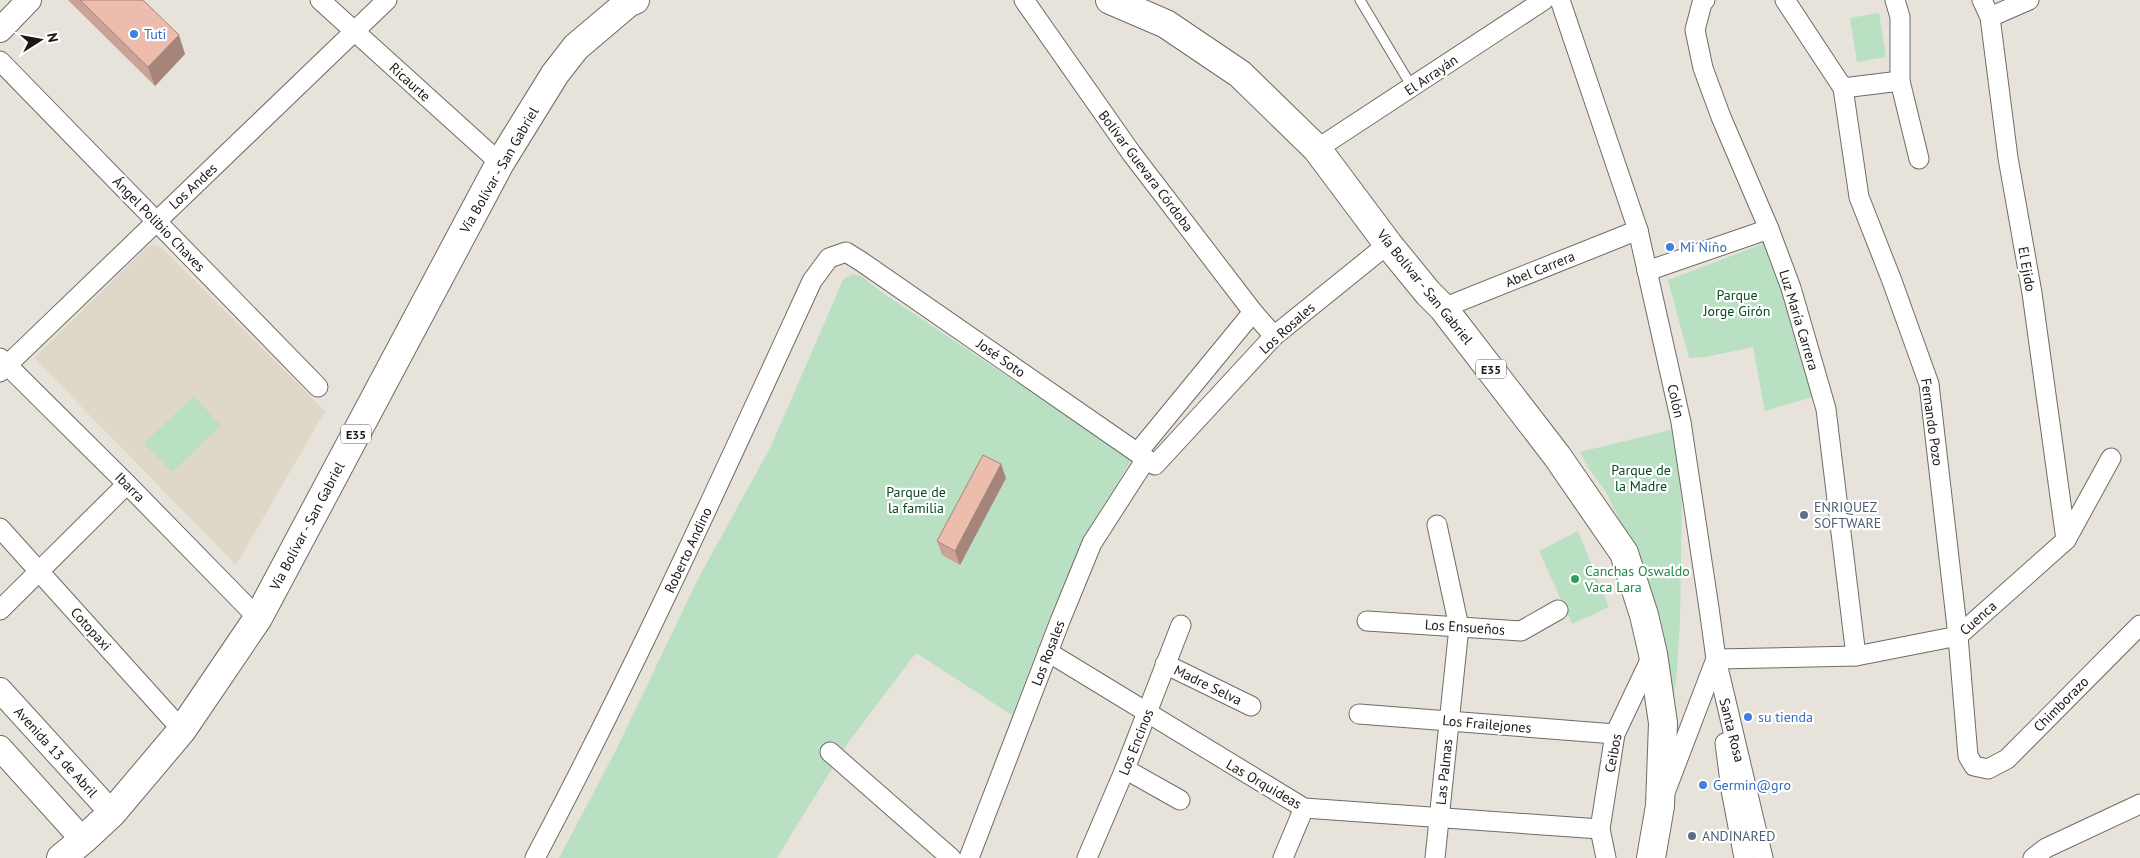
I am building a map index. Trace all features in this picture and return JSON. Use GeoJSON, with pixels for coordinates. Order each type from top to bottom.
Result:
{"type":"FeatureCollection","features":[{"type":"Feature","properties":{"kind":"highway","name":"Vía Bolívar - San Gabriel"},"geometry":{"type":"LineString","coordinates":[[61,858],[112,813],[182,730],[258,618],[500,163],[555,74],[576,47],[628,3],[635,0]]}},
{"type":"Feature","properties":{"kind":"highway","name":"Vía Bolívar - San Gabriel"},"geometry":{"type":"LineString","coordinates":[[1110,0],[1166,24],[1240,74],[1317,150],[1388,244],[1428,293],[1443,308],[1558,456],[1620,545],[1644,615],[1653,654],[1663,723],[1660,806],[1651,858]]}},
{"type":"Feature","properties":{"kind":"street"},"geometry":{"type":"LineString","coordinates":[[0,30],[29,0]]}},
{"type":"Feature","properties":{"kind":"street","name":"Ricaurte"},"geometry":{"type":"LineString","coordinates":[[320,0],[500,163]]}},
{"type":"Feature","properties":{"kind":"street","name":"Los Andes"},"geometry":{"type":"LineString","coordinates":[[2,366],[387,0]]}},
{"type":"Feature","properties":{"kind":"street","name":"Bolívar Guevara Córdoba"},"geometry":{"type":"LineString","coordinates":[[1024,0],[1132,154],[1252,312],[1274,336]]}},
{"type":"Feature","properties":{"kind":"street","name":"El Arrayán"},"geometry":{"type":"LineString","coordinates":[[1317,150],[1544,0]]}},
{"type":"Feature","properties":{"kind":"street","name":"Colón"},"geometry":{"type":"LineString","coordinates":[[1560,0],[1638,230],[1681,422],[1716,660],[1660,806]]}},
{"type":"Feature","properties":{"kind":"street","name":"Luz María Carrera"},"geometry":{"type":"LineString","coordinates":[[1705,0],[1702,3],[1695,30],[1703,68],[1721,117],[1769,228],[1791,288],[1826,409],[1856,656]]}},
{"type":"Feature","properties":{"kind":"street","name":"Fernando Pozo"},"geometry":{"type":"LineString","coordinates":[[1785,0],[1843,88],[1859,197],[1929,384],[1958,636],[1968,756],[1974,766]]}},
{"type":"Feature","properties":{"kind":"street"},"geometry":{"type":"LineString","coordinates":[[1895,0],[1900,17],[1900,80],[1919,159]]}},
{"type":"Feature","properties":{"kind":"street"},"geometry":{"type":"LineString","coordinates":[[1986,8],[2028,0]]}},
{"type":"Feature","properties":{"kind":"street","name":"El Ejido"},"geometry":{"type":"LineString","coordinates":[[1986,8],[2008,158],[2032,293],[2066,540]]}},
{"type":"Feature","properties":{"kind":"street","name":"Ángel Polibio Chaves"},"geometry":{"type":"LineString","coordinates":[[0,61],[318,387]]}},
{"type":"Feature","properties":{"kind":"street"},"geometry":{"type":"LineString","coordinates":[[1843,88],[1900,80]]}},
{"type":"Feature","properties":{"kind":"street"},"geometry":{"type":"LineString","coordinates":[[1647,271],[1769,228]]}},
{"type":"Feature","properties":{"kind":"street","name":"Abel Carrera"},"geometry":{"type":"LineString","coordinates":[[1443,308],[1638,230]]}},
{"type":"Feature","properties":{"kind":"street","name":"Los Rosales"},"geometry":{"type":"LineString","coordinates":[[969,858],[1092,543],[1146,459],[1274,336],[1388,244]]}},
{"type":"Feature","properties":{"kind":"street","name":"José Soto"},"geometry":{"type":"LineString","coordinates":[[846,252],[1146,459]]}},
{"type":"Feature","properties":{"kind":"street","name":"Roberto Andino"},"geometry":{"type":"LineString","coordinates":[[535,858],[594,747],[684,561],[812,281],[829,258],[846,252]]}},
{"type":"Feature","properties":{"kind":"street"},"geometry":{"type":"LineString","coordinates":[[1146,459],[1252,312]]}},
{"type":"Feature","properties":{"kind":"street","name":"Ibarra"},"geometry":{"type":"LineString","coordinates":[[2,366],[127,484],[258,618]]}},
{"type":"Feature","properties":{"kind":"street","name":"Cuenca"},"geometry":{"type":"LineString","coordinates":[[1716,660],[1856,656],[1958,636],[2066,540],[2111,458]]}},
{"type":"Feature","properties":{"kind":"street"},"geometry":{"type":"LineString","coordinates":[[0,610],[127,484]]}},
{"type":"Feature","properties":{"kind":"street","name":"Las Palmas"},"geometry":{"type":"LineString","coordinates":[[1435,858],[1458,627],[1437,524]]}},
{"type":"Feature","properties":{"kind":"street","name":"Cotopaxi"},"geometry":{"type":"LineString","coordinates":[[0,528],[182,730]]}},
{"type":"Feature","properties":{"kind":"street","name":"Los Ensueños"},"geometry":{"type":"LineString","coordinates":[[1367,621],[1521,630],[1558,610]]}},
{"type":"Feature","properties":{"kind":"street","name":"Los Encinos"},"geometry":{"type":"LineString","coordinates":[[1087,858],[1126,769],[1181,625]]}},
{"type":"Feature","properties":{"kind":"street","name":"Chimborazo"},"geometry":{"type":"LineString","coordinates":[[1974,766],[1988,769],[2007,759],[2140,625]]}},
{"type":"Feature","properties":{"kind":"street","name":"Las Orquideas"},"geometry":{"type":"LineString","coordinates":[[1048,652],[1304,808],[1600,829]]}},
{"type":"Feature","properties":{"kind":"street","name":"Ceibos"},"geometry":{"type":"LineString","coordinates":[[1606,858],[1600,829],[1615,734],[1653,654]]}},
{"type":"Feature","properties":{"kind":"street"},"geometry":{"type":"LineString","coordinates":[[1716,660],[1731,790],[1744,858]]}},
{"type":"Feature","properties":{"kind":"street","name":"Santa Rosa"},"geometry":{"type":"LineString","coordinates":[[1716,660],[1763,858]]}},
{"type":"Feature","properties":{"kind":"street","name":"Madre Selva"},"geometry":{"type":"LineString","coordinates":[[1165,664],[1251,706]]}},
{"type":"Feature","properties":{"kind":"street","name":"Avenida 13 de Abril"},"geometry":{"type":"LineString","coordinates":[[0,690],[112,813]]}},
{"type":"Feature","properties":{"kind":"street","name":"Los Frailejones"},"geometry":{"type":"LineString","coordinates":[[1359,714],[1615,734]]}},
{"type":"Feature","properties":{"kind":"street"},"geometry":{"type":"LineString","coordinates":[[0,748],[83,840]]}},
{"type":"Feature","properties":{"kind":"street"},"geometry":{"type":"LineString","coordinates":[[830,752],[951,858]]}},
{"type":"Feature","properties":{"kind":"street"},"geometry":{"type":"LineString","coordinates":[[1126,769],[1180,800]]}},
{"type":"Feature","properties":{"kind":"street"},"geometry":{"type":"LineString","coordinates":[[2033,858],[2046,848],[2140,804]]}},
{"type":"Feature","properties":{"kind":"street"},"geometry":{"type":"LineString","coordinates":[[1283,858],[1304,808]]}},
{"type":"Feature","properties":{"kind":"lane"},"geometry":{"type":"LineString","coordinates":[[1360,0],[1412,88]]}},
{"type":"Feature","properties":{"kind":"shaded area"},"geometry":{"type":"Polygon","coordinates":[[[149,245],[161,247],[325,411],[236,565],[34,358],[149,245]]]}},
{"type":"Feature","properties":{"kind":"green space"},"geometry":{"type":"Polygon","coordinates":[[[1879,13],[1886,57],[1857,62],[1850,18],[1879,13]]]}},
{"type":"Feature","properties":{"kind":"green space","name":"Parque Jorge Girón"},"geometry":{"type":"Polygon","coordinates":[[[1768,242],[1816,396],[1765,411],[1753,347],[1706,357],[1689,358],[1668,280],[1768,242]]]}},
{"type":"Feature","properties":{"kind":"green space","name":"Parque de la familia"},"geometry":{"type":"Polygon","coordinates":[[[852,274],[861,276],[887,296],[1132,459],[1092,524],[1055,604],[1012,715],[916,653],[847,744],[777,858],[559,858],[616,750],[698,579],[771,446],[843,280],[852,274]]]}},
{"type":"Feature","properties":{"kind":"green space"},"geometry":{"type":"Polygon","coordinates":[[[194,396],[221,426],[172,472],[144,443],[194,396]]]}},
{"type":"Feature","properties":{"kind":"green space","name":"Parque de la Madre"},"geometry":{"type":"Polygon","coordinates":[[[1674,429],[1682,500],[1680,623],[1673,705],[1634,549],[1605,490],[1589,469],[1580,452],[1674,429]]]}},
{"type":"Feature","properties":{"kind":"green space","name":"Canchas Oswaldo Vaca Lara"},"geometry":{"type":"Polygon","coordinates":[[[1578,531],[1609,607],[1572,624],[1539,551],[1578,531]]]}},
{"type":"Feature","properties":{"kind":"building","name":"Tuti"},"geometry":{"type":"Polygon","coordinates":[[[80,0],[143,0],[179,35],[148,67],[80,0]]]}},
{"type":"Feature","properties":{"kind":"building"},"geometry":{"type":"Polygon","coordinates":[[[983,455],[1001,464],[955,551],[937,541],[983,455]]]}},
{"type":"Feature","properties":{"kind":"place","name":"Tuti"},"geometry":{"type":"Point","coordinates":[134,34]}},
{"type":"Feature","properties":{"kind":"place","name":"Mi Niño"},"geometry":{"type":"Point","coordinates":[1670,247]}},
{"type":"Feature","properties":{"kind":"place","name":"ENRIQUEZ SOFTWARE"},"geometry":{"type":"Point","coordinates":[1804,515]}},
{"type":"Feature","properties":{"kind":"place","name":"Canchas Oswaldo Vaca Lara"},"geometry":{"type":"Point","coordinates":[1575,579]}},
{"type":"Feature","properties":{"kind":"place","name":"su tienda"},"geometry":{"type":"Point","coordinates":[1748,717]}},
{"type":"Feature","properties":{"kind":"place","name":"Germin@gro"},"geometry":{"type":"Point","coordinates":[1703,785]}},
{"type":"Feature","properties":{"kind":"place","name":"ANDINARED"},"geometry":{"type":"Point","coordinates":[1692,836]}}]}
